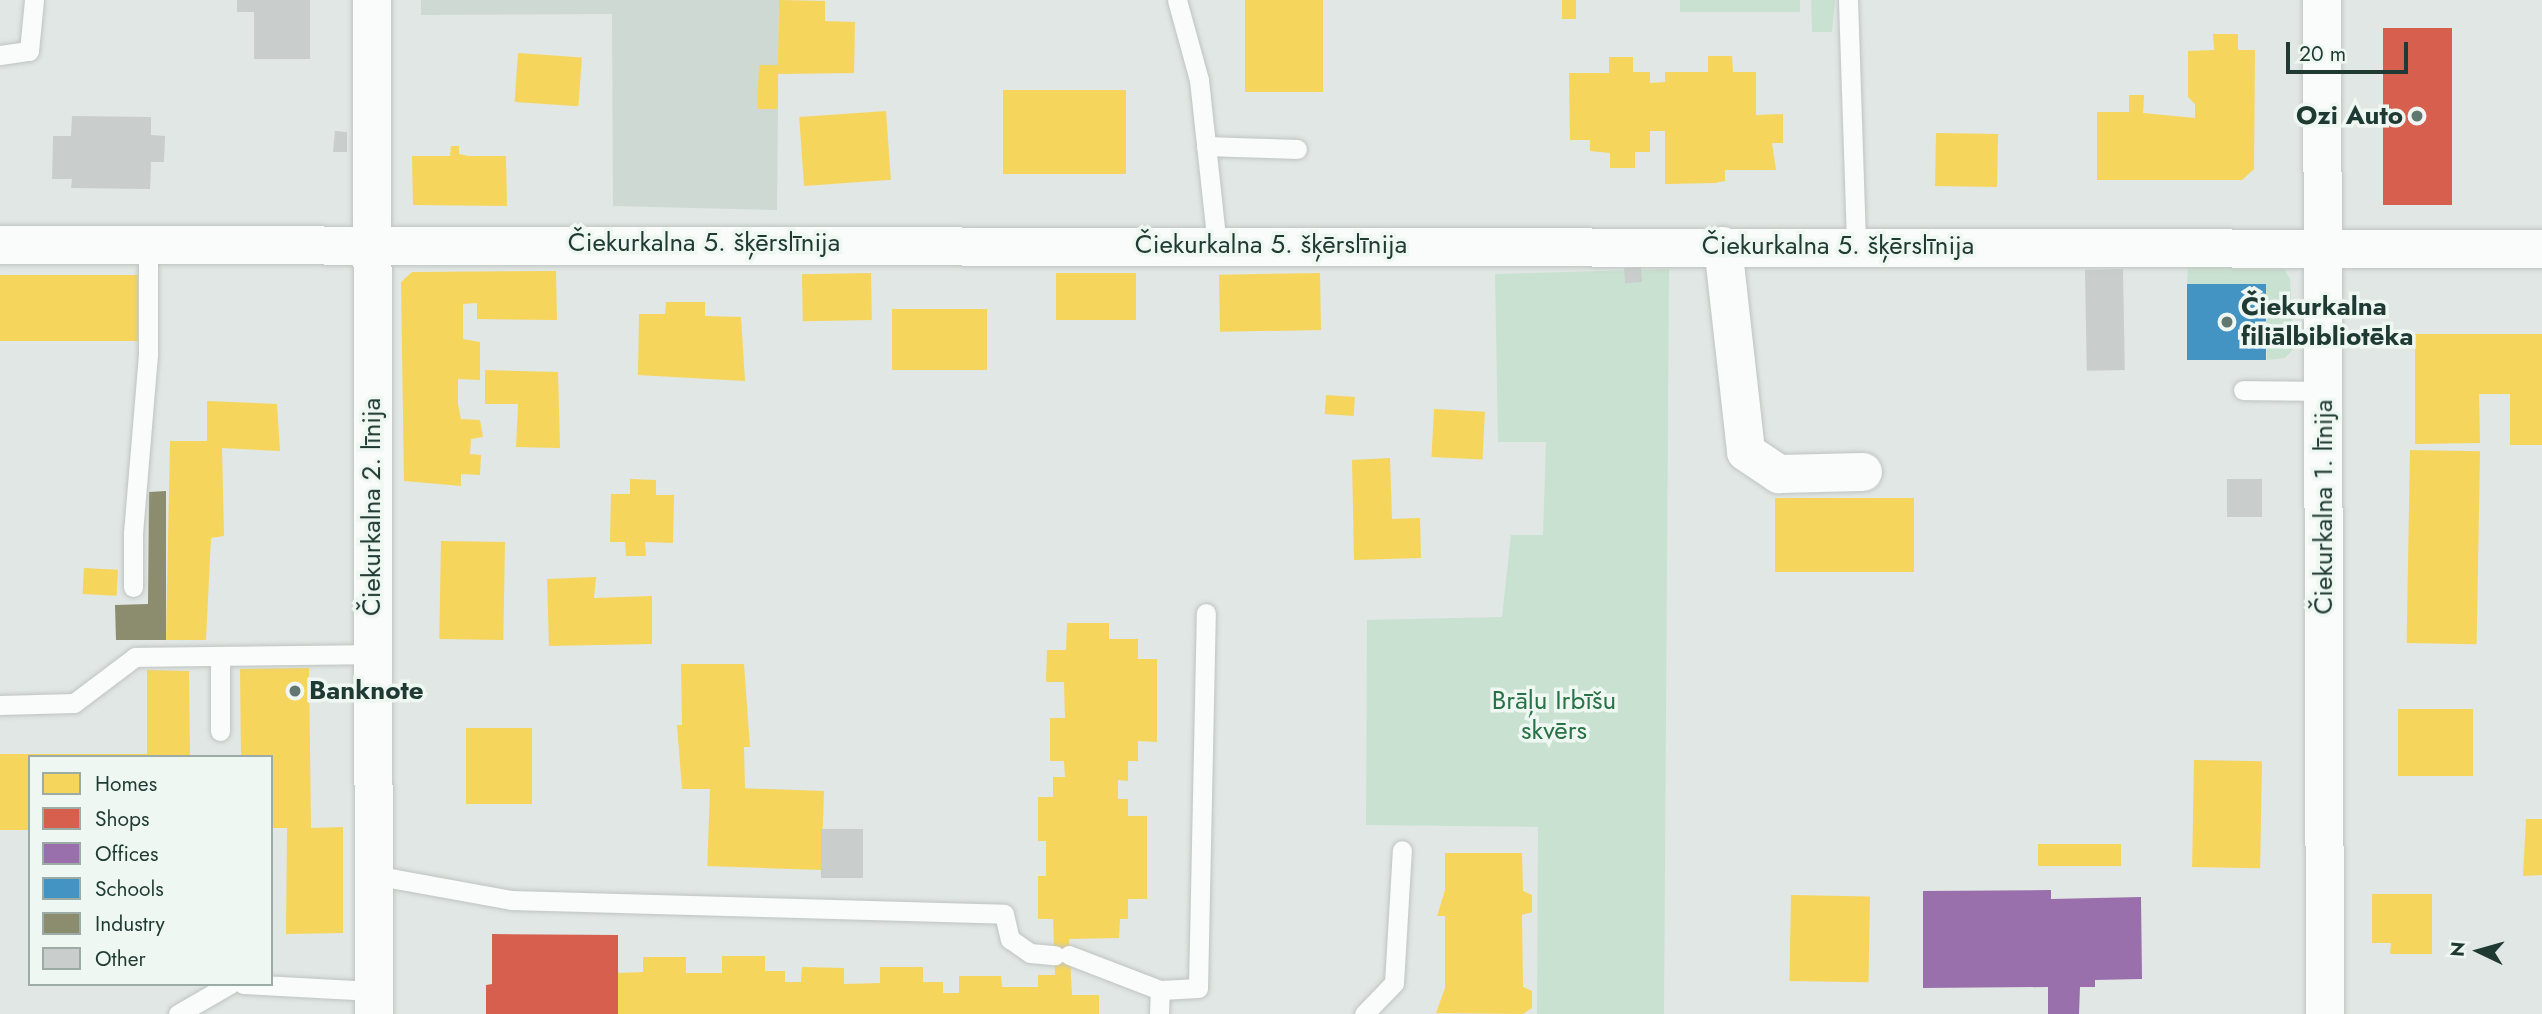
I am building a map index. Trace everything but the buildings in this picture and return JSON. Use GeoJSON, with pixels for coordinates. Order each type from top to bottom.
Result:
{"type":"FeatureCollection","features":[{"type":"Feature","properties":{"kind":"street","name":"Čiekurkalna 2. līnija"},"geometry":{"type":"LineString","coordinates":[[372,0],[374,1002]]}},
{"type":"Feature","properties":{"kind":"street","name":"Čiekurkalna 1. līnija"},"geometry":{"type":"LineString","coordinates":[[2322,0],[2325,1014]]}},
{"type":"Feature","properties":{"kind":"street","name":"Čiekurkalna 5. šķērslīnija"},"geometry":{"type":"LineString","coordinates":[[0,245],[373,243],[2542,249]]}},
{"type":"Feature","properties":{"kind":"street"},"geometry":{"type":"LineString","coordinates":[[1723,246],[1746,452],[1779,474],[1863,472]]}},
{"type":"Feature","properties":{"kind":"lane"},"geometry":{"type":"LineString","coordinates":[[0,55],[29,51],[34,0]]}},
{"type":"Feature","properties":{"kind":"lane"},"geometry":{"type":"LineString","coordinates":[[1177,0],[1199,80],[1217,245]]}},
{"type":"Feature","properties":{"kind":"lane"},"geometry":{"type":"LineString","coordinates":[[1848,0],[1856,246]]}},
{"type":"Feature","properties":{"kind":"lane"},"geometry":{"type":"LineString","coordinates":[[1206,146],[1297,149]]}},
{"type":"Feature","properties":{"kind":"lane"},"geometry":{"type":"LineString","coordinates":[[133,587],[133,533],[148,354],[148,244]]}},
{"type":"Feature","properties":{"kind":"lane"},"geometry":{"type":"LineString","coordinates":[[2243,390],[2324,391]]}},
{"type":"Feature","properties":{"kind":"lane"},"geometry":{"type":"LineString","coordinates":[[374,875],[512,900],[1003,914],[1010,939],[1030,953],[1062,955],[1160,989],[1198,988],[1206,613]]}},
{"type":"Feature","properties":{"kind":"lane"},"geometry":{"type":"LineString","coordinates":[[0,705],[75,703],[135,657],[372,654]]}},
{"type":"Feature","properties":{"kind":"lane"},"geometry":{"type":"LineString","coordinates":[[220,656],[220,731]]}},
{"type":"Feature","properties":{"kind":"lane"},"geometry":{"type":"LineString","coordinates":[[1364,1014],[1394,983],[1402,850]]}},
{"type":"Feature","properties":{"kind":"lane"},"geometry":{"type":"LineString","coordinates":[[178,1014],[227,986]]}},
{"type":"Feature","properties":{"kind":"lane"},"geometry":{"type":"LineString","coordinates":[[258,986],[374,1002]]}},
{"type":"Feature","properties":{"kind":"lane"},"geometry":{"type":"LineString","coordinates":[[1159,1014],[1160,989]]}},
{"type":"Feature","properties":{"kind":"shaded area"},"geometry":{"type":"Polygon","coordinates":[[[421,0],[779,0],[777,210],[613,206],[612,14],[421,15],[421,0]]]}},
{"type":"Feature","properties":{"kind":"green space"},"geometry":{"type":"Polygon","coordinates":[[[1680,0],[1800,0],[1800,12],[1680,12],[1680,0]]]}},
{"type":"Feature","properties":{"kind":"green space"},"geometry":{"type":"Polygon","coordinates":[[[1811,0],[1835,0],[1832,32],[1812,32],[1811,0]]]}},
{"type":"Feature","properties":{"kind":"green space"},"geometry":{"type":"Polygon","coordinates":[[[2188,264],[2277,265],[2285,270],[2290,279],[2294,348],[2285,358],[2267,360],[2266,284],[2187,284],[2188,264]]]}},
{"type":"Feature","properties":{"kind":"green space","name":"Brāļu Irbīšu skvērs"},"geometry":{"type":"Polygon","coordinates":[[[1669,269],[1664,1014],[1537,1014],[1538,827],[1366,825],[1367,620],[1502,617],[1511,535],[1543,535],[1546,442],[1498,442],[1495,274],[1669,269]]]}},
{"type":"Feature","properties":{"kind":"place","name":"Ozi Auto"},"geometry":{"type":"Point","coordinates":[2417,116]}},
{"type":"Feature","properties":{"kind":"place","name":"Čiekurkalna filiālbibliotēka"},"geometry":{"type":"Point","coordinates":[2227,322]}},
{"type":"Feature","properties":{"kind":"place","name":"Banknote"},"geometry":{"type":"Point","coordinates":[295,691]}}]}
